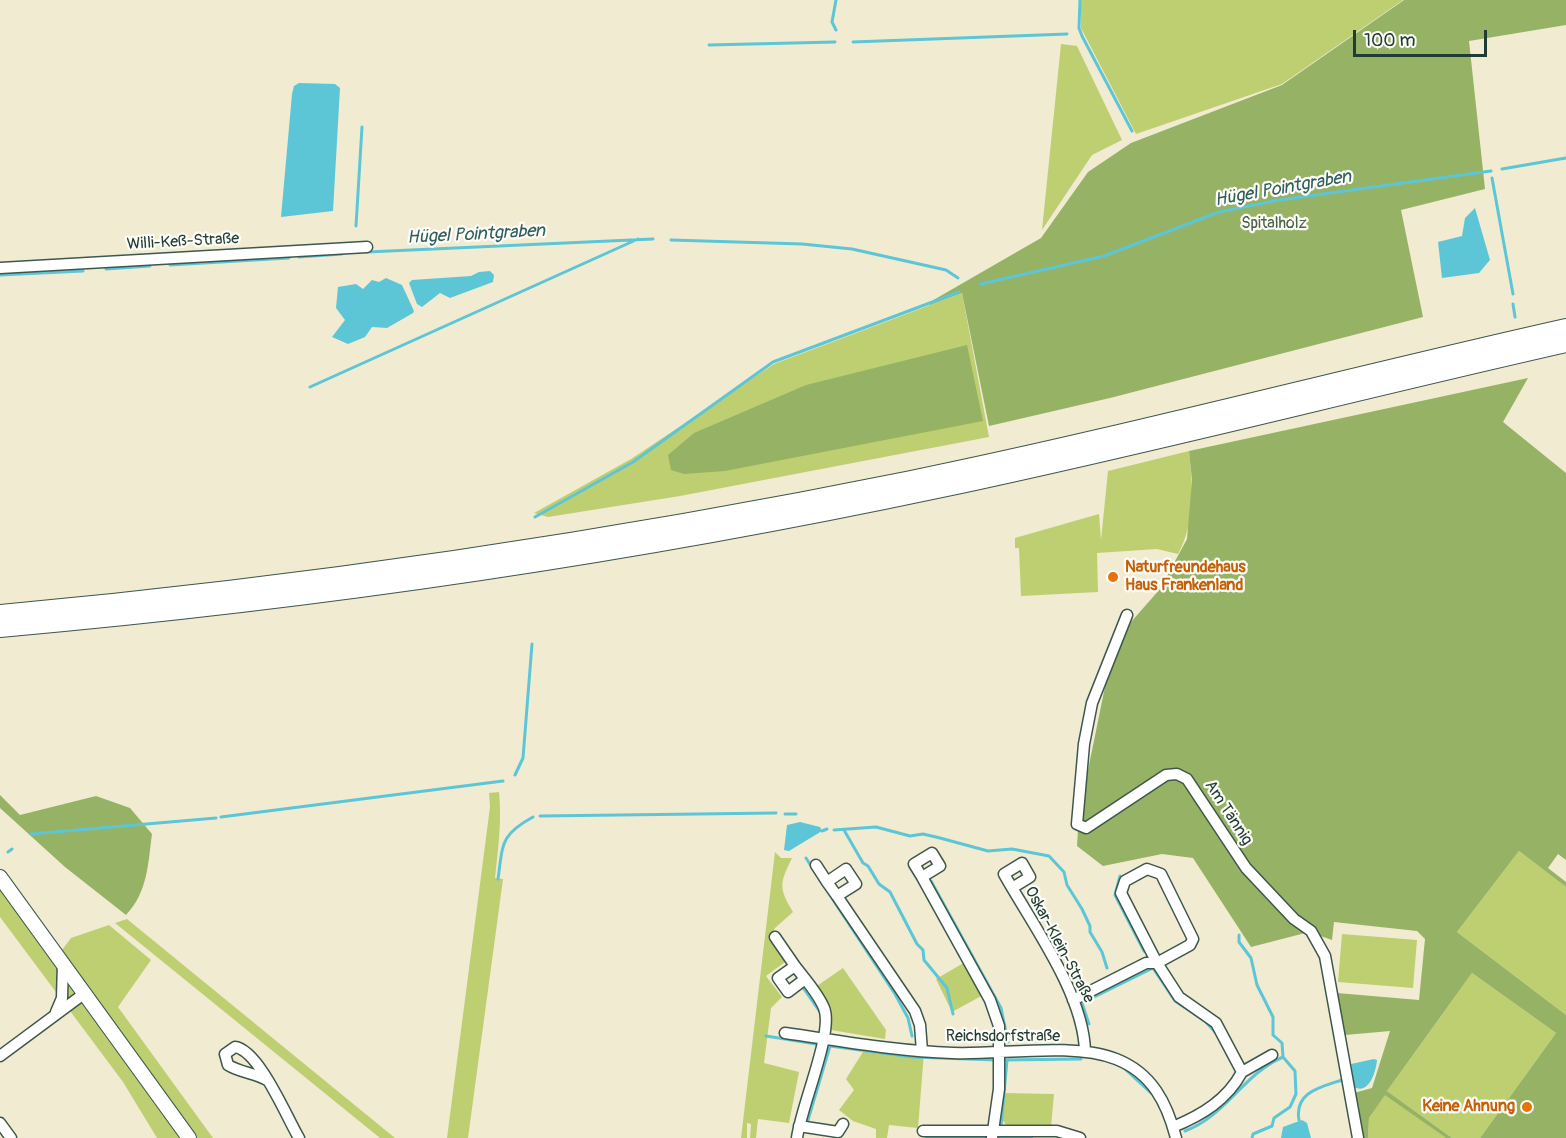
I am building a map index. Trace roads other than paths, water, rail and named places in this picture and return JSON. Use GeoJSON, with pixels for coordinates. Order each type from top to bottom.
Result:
{"type":"FeatureCollection","features":[{"type":"Feature","properties":{"kind":"highway"},"geometry":{"type":"LineString","coordinates":[[0,614],[326,578],[575,542],[741,513],[1061,447],[1566,328]]}},
{"type":"Feature","properties":{"kind":"highway"},"geometry":{"type":"LineString","coordinates":[[0,628],[341,591],[579,556],[753,525],[1023,471],[1566,344]]}},
{"type":"Feature","properties":{"kind":"main road"},"geometry":{"type":"LineString","coordinates":[[0,877],[189,1138]]}},
{"type":"Feature","properties":{"kind":"street","name":"Willi-Keß-Straße"},"geometry":{"type":"LineString","coordinates":[[0,268],[367,247]]}},
{"type":"Feature","properties":{"kind":"street","name":"Am Tännig"},"geometry":{"type":"LineString","coordinates":[[1127,615],[1092,704],[1084,744],[1077,824],[1086,828],[1100,821],[1166,775],[1177,774],[1187,779],[1246,868],[1268,894],[1311,931],[1320,943],[1325,956],[1358,1138]]}},
{"type":"Feature","properties":{"kind":"street"},"geometry":{"type":"LineString","coordinates":[[816,865],[915,1011],[922,1037],[922,1051]]}},
{"type":"Feature","properties":{"kind":"street"},"geometry":{"type":"LineString","coordinates":[[827,882],[846,869],[856,884],[837,896]]}},
{"type":"Feature","properties":{"kind":"street"},"geometry":{"type":"LineString","coordinates":[[1073,999],[1146,963],[1157,963],[1190,945],[1193,939],[1161,874],[1147,869],[1125,881],[1121,893],[1157,963],[1179,997],[1216,1023],[1242,1072]]}},
{"type":"Feature","properties":{"kind":"street"},"geometry":{"type":"LineString","coordinates":[[922,877],[993,1006],[999,1026],[1000,1052],[992,1135]]}},
{"type":"Feature","properties":{"kind":"street","name":"Oskar-Klein-Straße"},"geometry":{"type":"LineString","coordinates":[[1012,888],[1073,999],[1083,1024],[1085,1052]]}},
{"type":"Feature","properties":{"kind":"street"},"geometry":{"type":"LineString","coordinates":[[775,937],[825,1008],[826,1039],[798,1126],[797,1138]]}},
{"type":"Feature","properties":{"kind":"street"},"geometry":{"type":"LineString","coordinates":[[54,1014],[62,998],[63,963]]}},
{"type":"Feature","properties":{"kind":"street"},"geometry":{"type":"LineString","coordinates":[[795,966],[778,978],[788,992],[805,979]]}},
{"type":"Feature","properties":{"kind":"street"},"geometry":{"type":"LineString","coordinates":[[0,1056],[85,993]]}},
{"type":"Feature","properties":{"kind":"street","name":"Reichsdorfstraße"},"geometry":{"type":"LineString","coordinates":[[786,1033],[922,1051],[1085,1052],[1116,1059],[1142,1074],[1161,1096],[1175,1133]]}},
{"type":"Feature","properties":{"kind":"street"},"geometry":{"type":"LineString","coordinates":[[1175,1133],[1220,1100],[1242,1072],[1272,1056]]}},
{"type":"Feature","properties":{"kind":"street"},"geometry":{"type":"LineString","coordinates":[[267,1080],[299,1138]]}},
{"type":"Feature","properties":{"kind":"street"},"geometry":{"type":"LineString","coordinates":[[0,1123],[11,1138]]}},
{"type":"Feature","properties":{"kind":"street"},"geometry":{"type":"LineString","coordinates":[[798,1126],[838,1132],[843,1124]]}},
{"type":"Feature","properties":{"kind":"street"},"geometry":{"type":"LineString","coordinates":[[922,1131],[992,1135],[1057,1131],[1080,1138]]}},
{"type":"Feature","properties":{"kind":"water"},"geometry":{"type":"Polygon","coordinates":[[[299,83],[335,84],[340,88],[333,211],[281,217],[292,94],[294,86],[299,83]]]}},
{"type":"Feature","properties":{"kind":"water"},"geometry":{"type":"Polygon","coordinates":[[[1475,208],[1490,260],[1479,273],[1442,278],[1438,242],[1462,236],[1465,218],[1475,208]]]}},
{"type":"Feature","properties":{"kind":"water"},"geometry":{"type":"Polygon","coordinates":[[[490,271],[494,275],[493,282],[450,298],[440,293],[422,307],[417,304],[409,283],[412,280],[471,276],[479,272],[490,271]]]}},
{"type":"Feature","properties":{"kind":"water"},"geometry":{"type":"Polygon","coordinates":[[[386,278],[402,285],[413,313],[387,328],[372,327],[365,337],[348,344],[332,337],[345,320],[336,308],[338,287],[356,284],[363,289],[372,280],[379,282],[386,278]]]}},
{"type":"Feature","properties":{"kind":"water"},"geometry":{"type":"Polygon","coordinates":[[[800,822],[820,827],[822,831],[789,851],[784,850],[787,825],[800,822]]]}},
{"type":"Feature","properties":{"kind":"water"},"geometry":{"type":"Polygon","coordinates":[[[1377,1060],[1371,1081],[1364,1088],[1354,1087],[1351,1064],[1377,1060]]]}},
{"type":"Feature","properties":{"kind":"water"},"geometry":{"type":"Polygon","coordinates":[[[1302,1120],[1307,1123],[1311,1138],[1281,1138],[1283,1127],[1302,1120]]]}},
{"type":"Feature","properties":{"kind":"waterway"},"geometry":{"type":"LineString","coordinates":[[836,0],[832,22],[836,30]]}},
{"type":"Feature","properties":{"kind":"waterway"},"geometry":{"type":"LineString","coordinates":[[1080,0],[1079,28],[1082,36],[1132,131]]}},
{"type":"Feature","properties":{"kind":"waterway"},"geometry":{"type":"LineString","coordinates":[[853,42],[1067,34]]}},
{"type":"Feature","properties":{"kind":"waterway"},"geometry":{"type":"LineString","coordinates":[[709,45],[835,42]]}},
{"type":"Feature","properties":{"kind":"waterway"},"geometry":{"type":"LineString","coordinates":[[356,226],[362,127]]}},
{"type":"Feature","properties":{"kind":"waterway","name":"Hügel Pointgraben"},"geometry":{"type":"LineString","coordinates":[[1502,169],[1566,158]]}},
{"type":"Feature","properties":{"kind":"waterway","name":"Hügel Pointgraben"},"geometry":{"type":"LineString","coordinates":[[981,284],[1104,256],[1219,212],[1279,200],[1491,171]]}},
{"type":"Feature","properties":{"kind":"waterway"},"geometry":{"type":"LineString","coordinates":[[1492,178],[1513,294]]}},
{"type":"Feature","properties":{"kind":"waterway"},"geometry":{"type":"LineString","coordinates":[[310,387],[638,239]]}},
{"type":"Feature","properties":{"kind":"waterway","name":"Hügel Pointgraben"},"geometry":{"type":"LineString","coordinates":[[367,252],[653,239]]}},
{"type":"Feature","properties":{"kind":"waterway","name":"Hügel Pointgraben"},"geometry":{"type":"LineString","coordinates":[[671,240],[802,244],[852,249],[946,270],[958,278]]}},
{"type":"Feature","properties":{"kind":"waterway","name":"Hügel Pointgraben"},"geometry":{"type":"LineString","coordinates":[[299,257],[342,254]]}},
{"type":"Feature","properties":{"kind":"waterway","name":"Hügel Pointgraben"},"geometry":{"type":"LineString","coordinates":[[170,265],[289,258]]}},
{"type":"Feature","properties":{"kind":"waterway","name":"Hügel Pointgraben"},"geometry":{"type":"LineString","coordinates":[[106,269],[150,266]]}},
{"type":"Feature","properties":{"kind":"waterway","name":"Hügel Pointgraben"},"geometry":{"type":"LineString","coordinates":[[0,275],[83,271]]}},
{"type":"Feature","properties":{"kind":"waterway"},"geometry":{"type":"LineString","coordinates":[[535,517],[633,462],[773,362],[959,292]]}},
{"type":"Feature","properties":{"kind":"waterway"},"geometry":{"type":"LineString","coordinates":[[1513,304],[1515,317]]}},
{"type":"Feature","properties":{"kind":"waterway"},"geometry":{"type":"LineString","coordinates":[[515,775],[523,758],[532,644]]}},
{"type":"Feature","properties":{"kind":"waterway"},"geometry":{"type":"LineString","coordinates":[[221,817],[503,781]]}},
{"type":"Feature","properties":{"kind":"waterway"},"geometry":{"type":"LineString","coordinates":[[540,816],[776,813]]}},
{"type":"Feature","properties":{"kind":"waterway"},"geometry":{"type":"LineString","coordinates":[[785,814],[796,814]]}},
{"type":"Feature","properties":{"kind":"waterway"},"geometry":{"type":"LineString","coordinates":[[498,879],[505,842],[514,829],[533,817]]}},
{"type":"Feature","properties":{"kind":"waterway"},"geometry":{"type":"LineString","coordinates":[[31,834],[216,818]]}},
{"type":"Feature","properties":{"kind":"waterway"},"geometry":{"type":"LineString","coordinates":[[834,830],[876,827],[910,836],[923,834],[988,851],[1012,849],[1049,856],[1064,872],[1067,885],[1082,909],[1107,968]]}},
{"type":"Feature","properties":{"kind":"waterway"},"geometry":{"type":"LineString","coordinates":[[822,831],[827,829]]}},
{"type":"Feature","properties":{"kind":"waterway"},"geometry":{"type":"LineString","coordinates":[[844,830],[863,863],[868,866],[879,884],[890,892],[917,944],[923,950],[924,960],[947,988],[953,1014]]}},
{"type":"Feature","properties":{"kind":"waterway"},"geometry":{"type":"LineString","coordinates":[[8,852],[12,849]]}},
{"type":"Feature","properties":{"kind":"waterway"},"geometry":{"type":"LineString","coordinates":[[806,858],[813,869]]}},
{"type":"Feature","properties":{"kind":"waterway"},"geometry":{"type":"LineString","coordinates":[[1120,876],[1115,895],[1144,951]]}},
{"type":"Feature","properties":{"kind":"waterway"},"geometry":{"type":"LineString","coordinates":[[820,880],[895,994],[908,1018],[912,1036]]}},
{"type":"Feature","properties":{"kind":"waterway"},"geometry":{"type":"LineString","coordinates":[[931,881],[1001,1008],[1008,1042]]}},
{"type":"Feature","properties":{"kind":"waterway"},"geometry":{"type":"LineString","coordinates":[[1239,935],[1239,942],[1251,958],[1257,985],[1273,1017],[1273,1035],[1282,1043],[1283,1057],[1295,1071],[1296,1094],[1290,1107],[1274,1118],[1272,1126]]}},
{"type":"Feature","properties":{"kind":"waterway"},"geometry":{"type":"LineString","coordinates":[[1089,1024],[1082,1003],[1153,968],[1175,1001],[1205,1021],[1215,1032]]}},
{"type":"Feature","properties":{"kind":"waterway"},"geometry":{"type":"LineString","coordinates":[[804,989],[820,1012]]}},
{"type":"Feature","properties":{"kind":"waterway"},"geometry":{"type":"LineString","coordinates":[[766,1036],[816,1044]]}},
{"type":"Feature","properties":{"kind":"waterway"},"geometry":{"type":"LineString","coordinates":[[808,1120],[830,1046],[912,1057],[996,1060]]}},
{"type":"Feature","properties":{"kind":"waterway"},"geometry":{"type":"LineString","coordinates":[[1185,1131],[1212,1116],[1269,1064],[1283,1057]]}},
{"type":"Feature","properties":{"kind":"waterway"},"geometry":{"type":"LineString","coordinates":[[1002,1060],[1081,1059]]}},
{"type":"Feature","properties":{"kind":"waterway"},"geometry":{"type":"LineString","coordinates":[[1001,1127],[1007,1060]]}},
{"type":"Feature","properties":{"kind":"waterway"},"geometry":{"type":"LineString","coordinates":[[1125,1069],[1151,1093]]}},
{"type":"Feature","properties":{"kind":"waterway"},"geometry":{"type":"LineString","coordinates":[[1299,1120],[1301,1103],[1305,1097],[1318,1088],[1342,1080]]}},
{"type":"Feature","properties":{"kind":"waterway"},"geometry":{"type":"LineString","coordinates":[[1252,1138],[1253,1134],[1272,1126]]}},
{"type":"Feature","properties":{"kind":"waterway"},"geometry":{"type":"LineString","coordinates":[[926,1138],[1032,1138]]}},
{"type":"Feature","properties":{"kind":"place","name":"Naturfreundehaus Haus Frankenland"},"geometry":{"type":"Point","coordinates":[1113,577]}},
{"type":"Feature","properties":{"kind":"place","name":"Keine Ahnung"},"geometry":{"type":"Point","coordinates":[1527,1107]}},
{"type":"Feature","properties":{"kind":"park label","name":"Spitalholz"},"geometry":{"type":"Point","coordinates":[1274,224]}}]}
